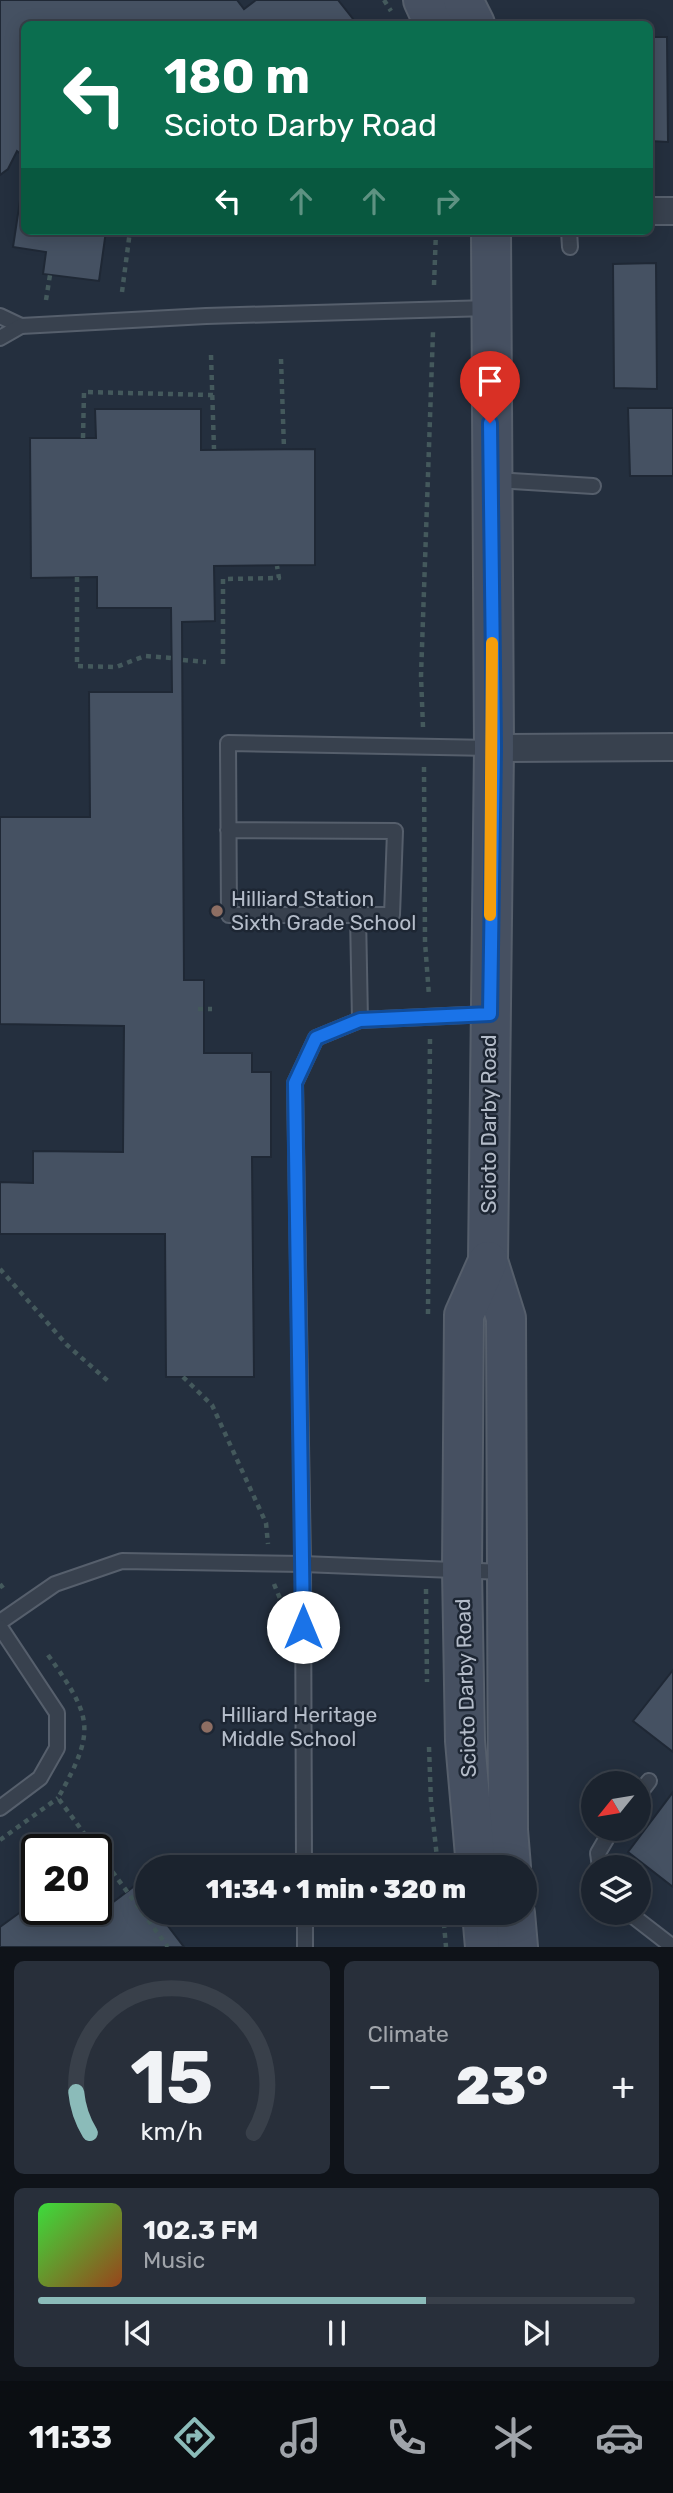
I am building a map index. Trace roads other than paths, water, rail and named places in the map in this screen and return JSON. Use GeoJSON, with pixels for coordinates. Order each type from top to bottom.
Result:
{"type":"FeatureCollection","features":[{"type":"Feature","properties":{"kind":"main road"},"geometry":{"type":"LineString","coordinates":[[423,0],[433,21]]}},
{"type":"Feature","properties":{"kind":"main road"},"geometry":{"type":"LineString","coordinates":[[463,0],[474,21]]}},
{"type":"Feature","properties":{"kind":"main road"},"geometry":{"type":"LineString","coordinates":[[475,0],[475,21]]}},
{"type":"Feature","properties":{"kind":"main road","name":"Scioto Darby Road"},"geometry":{"type":"LineString","coordinates":[[492,235],[494,748],[488,1261],[506,1318],[511,1855]]}},
{"type":"Feature","properties":{"kind":"main road","name":"Scioto Darby Road"},"geometry":{"type":"LineString","coordinates":[[475,1855],[466,1741],[462,1570],[464,1315],[488,1261]]}},
{"type":"Feature","properties":{"kind":"main road"},"geometry":{"type":"LineString","coordinates":[[483,1925],[485,1947]]}},
{"type":"Feature","properties":{"kind":"main road"},"geometry":{"type":"LineString","coordinates":[[516,1925],[518,1947]]}},
{"type":"Feature","properties":{"kind":"street"},"geometry":{"type":"LineString","coordinates":[[653,211],[673,211]]}},
{"type":"Feature","properties":{"kind":"street"},"geometry":{"type":"LineString","coordinates":[[494,748],[673,747]]}},
{"type":"Feature","properties":{"kind":"lane"},"geometry":{"type":"LineString","coordinates":[[569,235],[570,247]]}},
{"type":"Feature","properties":{"kind":"lane"},"geometry":{"type":"LineString","coordinates":[[0,338],[21,326],[206,316],[491,308]]}},
{"type":"Feature","properties":{"kind":"lane"},"geometry":{"type":"LineString","coordinates":[[0,316],[21,326]]}},
{"type":"Feature","properties":{"kind":"lane"},"geometry":{"type":"LineString","coordinates":[[491,479],[593,486]]}},
{"type":"Feature","properties":{"kind":"lane"},"geometry":{"type":"LineString","coordinates":[[228,830],[396,831],[392,915],[229,915],[228,830],[228,743],[494,748]]}},
{"type":"Feature","properties":{"kind":"lane"},"geometry":{"type":"LineString","coordinates":[[358,915],[360,1020]]}},
{"type":"Feature","properties":{"kind":"lane"},"geometry":{"type":"LineString","coordinates":[[304,1855],[303,1564],[295,1083],[316,1038],[360,1020],[490,1014]]}},
{"type":"Feature","properties":{"kind":"lane"},"geometry":{"type":"LineString","coordinates":[[0,1808],[40,1778],[57,1748],[57,1713],[0,1625],[55,1584],[122,1561],[303,1564],[507,1572]]}},
{"type":"Feature","properties":{"kind":"lane"},"geometry":{"type":"LineString","coordinates":[[305,1925],[305,1947]]}},
{"type":"Feature","properties":{"kind":"lane"},"geometry":{"type":"LineString","coordinates":[[645,1925],[673,1947]]}},
{"type":"Feature","properties":{"kind":"place","name":"Hilliard Station Sixth Grade School"},"geometry":{"type":"Point","coordinates":[217,911]}},
{"type":"Feature","properties":{"kind":"place","name":"Hilliard Heritage Middle School"},"geometry":{"type":"Point","coordinates":[207,1727]}}]}
